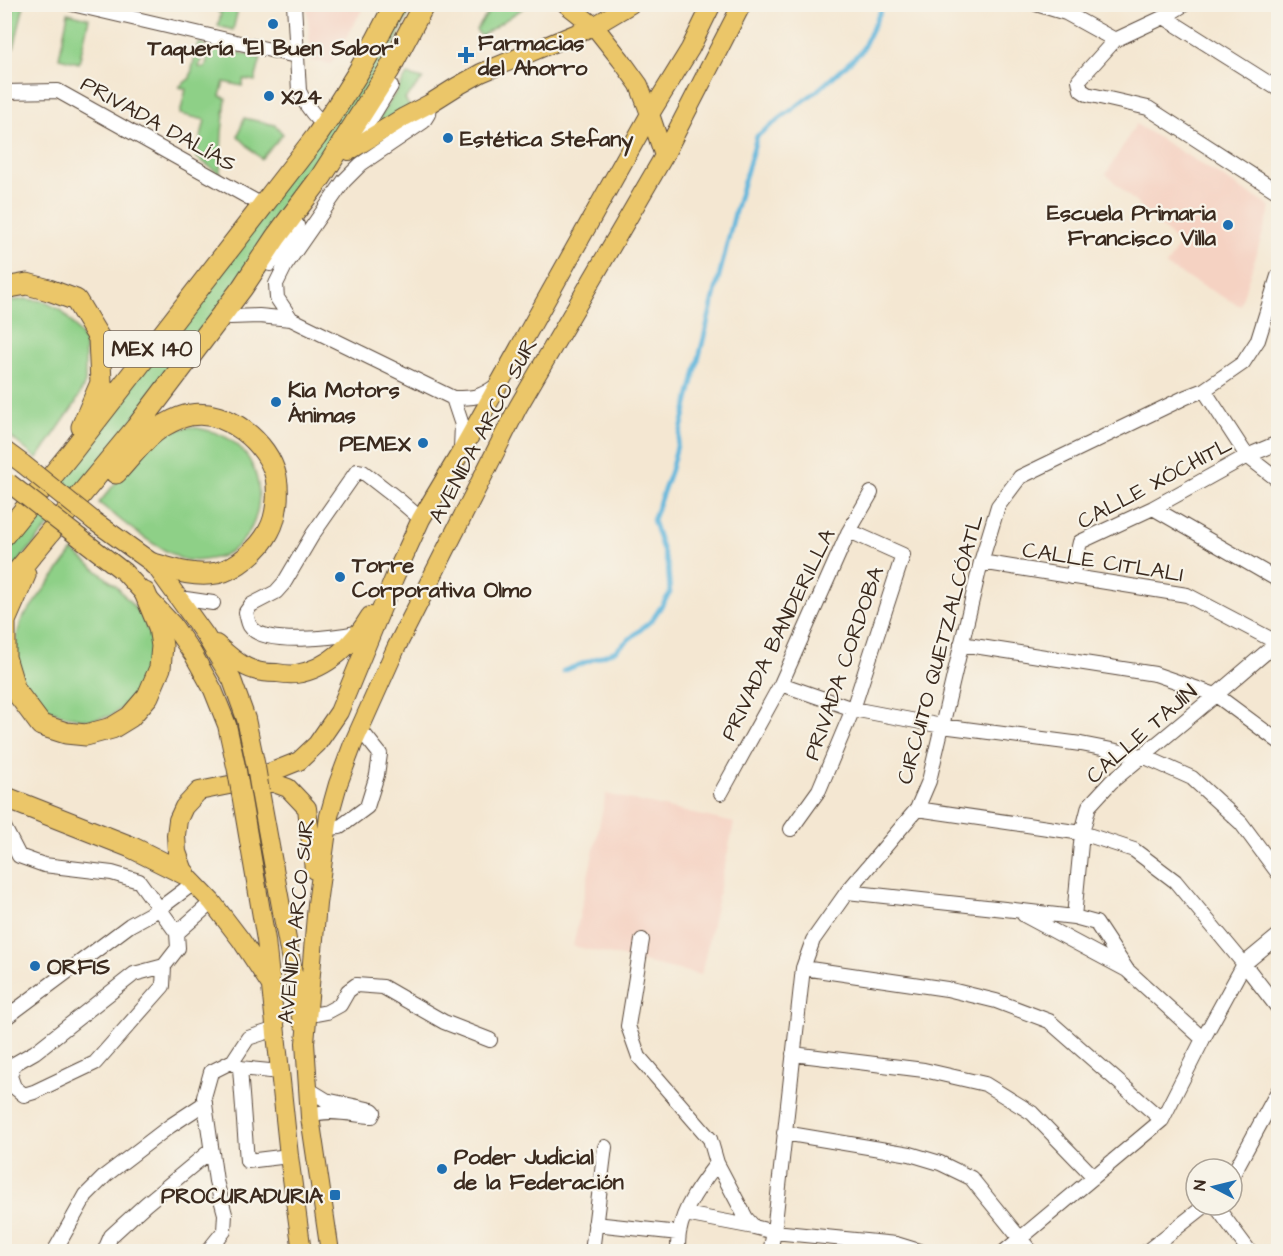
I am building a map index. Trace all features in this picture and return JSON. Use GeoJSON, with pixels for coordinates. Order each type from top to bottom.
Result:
{"type":"FeatureCollection","features":[{"type":"Feature","properties":{"kind":"highway","name":"MEX 140"},"geometry":{"type":"LineString","coordinates":[[4,535],[225,256],[337,108],[395,4]]}},
{"type":"Feature","properties":{"kind":"highway","name":"MEX 140"},"geometry":{"type":"LineString","coordinates":[[4,588],[96,484],[242,288],[276,237],[321,177],[389,70],[424,4]]}},
{"type":"Feature","properties":{"kind":"highway"},"geometry":{"type":"LineString","coordinates":[[4,288],[27,284],[76,300],[99,338],[101,383],[70,454]]}},
{"type":"Feature","properties":{"kind":"highway"},"geometry":{"type":"LineString","coordinates":[[96,484],[113,476],[151,436],[164,426],[190,415],[207,415],[231,422],[253,438],[268,456],[276,477],[278,503],[270,531],[254,550],[237,565],[218,573],[180,572],[154,564]]}},
{"type":"Feature","properties":{"kind":"highway"},"geometry":{"type":"LineString","coordinates":[[38,547],[5,621],[5,657],[15,690],[41,725],[66,733],[86,735],[94,733],[112,728],[130,717],[148,696],[160,668],[162,646],[159,627],[145,593]]}},
{"type":"Feature","properties":{"kind":"highway"},"geometry":{"type":"LineString","coordinates":[[4,797],[131,847],[190,878]]}},
{"type":"Feature","properties":{"kind":"main road"},"geometry":{"type":"LineString","coordinates":[[566,4],[594,26],[639,85],[664,156]]}},
{"type":"Feature","properties":{"kind":"main road"},"geometry":{"type":"LineString","coordinates":[[349,151],[481,73],[594,26],[631,4]]}},
{"type":"Feature","properties":{"kind":"main road","name":"AVENIDA ARCO SUR"},"geometry":{"type":"LineString","coordinates":[[270,984],[241,940],[190,878],[177,852],[178,820],[184,807],[199,791],[249,781],[299,761],[317,744],[339,712],[421,519],[461,452],[650,114],[690,49],[712,4]]}},
{"type":"Feature","properties":{"kind":"main road","name":"AVENIDA ARCO SUR"},"geometry":{"type":"LineString","coordinates":[[304,1016],[327,828],[338,784],[360,729],[396,648],[518,407],[664,156],[742,4]]}},
{"type":"Feature","properties":{"kind":"main road"},"geometry":{"type":"LineString","coordinates":[[4,450],[94,521],[154,564],[205,635],[232,680],[246,719],[249,781]]}},
{"type":"Feature","properties":{"kind":"main road"},"geometry":{"type":"LineString","coordinates":[[7,481],[124,572],[172,624],[193,654],[213,690],[249,781]]}},
{"type":"Feature","properties":{"kind":"main road"},"geometry":{"type":"LineString","coordinates":[[205,635],[233,658],[255,671],[294,674],[312,669],[334,658],[360,632],[395,576]]}},
{"type":"Feature","properties":{"kind":"main road"},"geometry":{"type":"LineString","coordinates":[[249,781],[274,783],[288,788],[307,808],[317,904]]}},
{"type":"Feature","properties":{"kind":"main road","name":"AVENIDA ARCO SUR"},"geometry":{"type":"LineString","coordinates":[[249,781],[289,1156],[302,1251]]}},
{"type":"Feature","properties":{"kind":"main road","name":"AVENIDA ARCO SUR"},"geometry":{"type":"LineString","coordinates":[[249,781],[304,1016],[310,1117],[330,1251]]}},
{"type":"Feature","properties":{"kind":"street"},"geometry":{"type":"LineString","coordinates":[[72,4],[296,56]]}},
{"type":"Feature","properties":{"kind":"street"},"geometry":{"type":"LineString","coordinates":[[294,4],[299,91],[304,103],[318,119]]}},
{"type":"Feature","properties":{"kind":"street"},"geometry":{"type":"LineString","coordinates":[[225,256],[234,228],[336,95],[376,27],[386,4]]}},
{"type":"Feature","properties":{"kind":"street"},"geometry":{"type":"LineString","coordinates":[[96,484],[270,265],[372,117],[413,46],[433,4]]}},
{"type":"Feature","properties":{"kind":"street"},"geometry":{"type":"LineString","coordinates":[[1036,4],[1066,13],[1115,40]]}},
{"type":"Feature","properties":{"kind":"street"},"geometry":{"type":"LineString","coordinates":[[1185,4],[1164,17],[1115,40],[1079,80],[1081,90],[1087,94],[1148,108],[1278,192]]}},
{"type":"Feature","properties":{"kind":"street"},"geometry":{"type":"LineString","coordinates":[[1164,17],[1278,89]]}},
{"type":"Feature","properties":{"kind":"street","name":"PRIVADA DALÍAS"},"geometry":{"type":"LineString","coordinates":[[4,92],[58,91],[255,201]]}},
{"type":"Feature","properties":{"kind":"street"},"geometry":{"type":"LineString","coordinates":[[291,319],[277,298],[276,284],[285,266],[344,181],[361,164],[423,122],[428,114],[429,104]]}},
{"type":"Feature","properties":{"kind":"street","name":"CIRCUITO QUETZALCÓATL"},"geometry":{"type":"LineString","coordinates":[[770,1251],[803,968],[813,940],[847,892],[917,809],[928,781],[981,562],[998,506],[1020,477],[1204,390],[1243,363],[1258,340],[1278,276]]}},
{"type":"Feature","properties":{"kind":"street"},"geometry":{"type":"LineString","coordinates":[[230,317],[259,316],[291,319],[453,398],[482,395],[498,384]]}},
{"type":"Feature","properties":{"kind":"street"},"geometry":{"type":"LineString","coordinates":[[1204,390],[1247,456],[1278,480]]}},
{"type":"Feature","properties":{"kind":"street"},"geometry":{"type":"LineString","coordinates":[[453,398],[462,425],[461,452]]}},
{"type":"Feature","properties":{"kind":"street","name":"CALLE XÓCHITL"},"geometry":{"type":"LineString","coordinates":[[1072,577],[1080,542],[1153,508],[1247,456],[1278,443]]}},
{"type":"Feature","properties":{"kind":"street"},"geometry":{"type":"LineString","coordinates":[[360,632],[341,636],[280,639],[258,633],[250,626],[246,612],[251,605],[276,592],[284,583],[357,471],[363,472],[421,519]]}},
{"type":"Feature","properties":{"kind":"street","name":"PRIVADA BANDERILLA"},"geometry":{"type":"LineString","coordinates":[[721,793],[781,684],[871,493]]}},
{"type":"Feature","properties":{"kind":"street"},"geometry":{"type":"LineString","coordinates":[[1153,508],[1278,580]]}},
{"type":"Feature","properties":{"kind":"street","name":"PRIVADA CORDOBA"},"geometry":{"type":"LineString","coordinates":[[791,829],[819,790],[853,709],[903,555],[851,533]]}},
{"type":"Feature","properties":{"kind":"street","name":"CALLE CITLALI"},"geometry":{"type":"LineString","coordinates":[[981,562],[1187,595],[1278,642]]}},
{"type":"Feature","properties":{"kind":"street"},"geometry":{"type":"LineString","coordinates":[[178,598],[213,603]]}},
{"type":"Feature","properties":{"kind":"street","name":"CALLE TAJÍN"},"geometry":{"type":"LineString","coordinates":[[1074,918],[1082,833],[1089,806],[1111,782],[1278,642]]}},
{"type":"Feature","properties":{"kind":"street"},"geometry":{"type":"LineString","coordinates":[[961,644],[1155,674],[1216,695],[1278,741]]}},
{"type":"Feature","properties":{"kind":"street"},"geometry":{"type":"LineString","coordinates":[[781,684],[853,709],[942,726],[1081,744],[1143,756],[1192,778],[1241,823],[1278,873]]}},
{"type":"Feature","properties":{"kind":"street"},"geometry":{"type":"LineString","coordinates":[[327,828],[340,827],[368,807],[380,754],[360,729]]}},
{"type":"Feature","properties":{"kind":"street"},"geometry":{"type":"LineString","coordinates":[[917,809],[1082,833],[1134,850],[1175,881],[1278,1008]]}},
{"type":"Feature","properties":{"kind":"street"},"geometry":{"type":"LineString","coordinates":[[4,827],[19,856],[44,865],[112,873],[139,881],[177,933],[178,948],[164,966],[163,986],[95,1063],[24,1095],[8,1082],[14,1064],[35,1053],[134,975],[164,966]]}},
{"type":"Feature","properties":{"kind":"street"},"geometry":{"type":"LineString","coordinates":[[4,1019],[130,925],[159,909],[190,878]]}},
{"type":"Feature","properties":{"kind":"street"},"geometry":{"type":"LineString","coordinates":[[847,892],[1014,910],[1096,922],[1127,970]]}},
{"type":"Feature","properties":{"kind":"street"},"geometry":{"type":"LineString","coordinates":[[177,933],[212,902]]}},
{"type":"Feature","properties":{"kind":"street"},"geometry":{"type":"LineString","coordinates":[[1014,910],[1127,970],[1203,1039]]}},
{"type":"Feature","properties":{"kind":"street"},"geometry":{"type":"LineString","coordinates":[[1004,1251],[1162,1119],[1244,964],[1278,936]]}},
{"type":"Feature","properties":{"kind":"street"},"geometry":{"type":"LineString","coordinates":[[642,940],[628,1026],[639,1057],[710,1139],[717,1162],[746,1218],[754,1227]]}},
{"type":"Feature","properties":{"kind":"street"},"geometry":{"type":"LineString","coordinates":[[803,968],[947,989],[996,1001],[1049,1021],[1162,1119]]}},
{"type":"Feature","properties":{"kind":"street"},"geometry":{"type":"LineString","coordinates":[[304,1016],[327,1012],[340,1005],[348,991],[356,985],[383,987],[444,1022],[490,1040]]}},
{"type":"Feature","properties":{"kind":"street"},"geometry":{"type":"LineString","coordinates":[[276,1029],[248,1038],[237,1065],[247,1161],[289,1156]]}},
{"type":"Feature","properties":{"kind":"street"},"geometry":{"type":"LineString","coordinates":[[793,1054],[924,1070],[985,1084],[1032,1113],[1094,1177]]}},
{"type":"Feature","properties":{"kind":"street"},"geometry":{"type":"LineString","coordinates":[[207,1251],[224,1231],[225,1214],[210,1151],[204,1097],[211,1072],[237,1065],[280,1072]]}},
{"type":"Feature","properties":{"kind":"street"},"geometry":{"type":"LineString","coordinates":[[308,1089],[326,1100],[374,1112],[370,1116],[315,1112],[310,1117]]}},
{"type":"Feature","properties":{"kind":"street"},"geometry":{"type":"LineString","coordinates":[[1242,1157],[1278,1091]]}},
{"type":"Feature","properties":{"kind":"street"},"geometry":{"type":"LineString","coordinates":[[54,1251],[86,1195],[106,1174],[205,1103]]}},
{"type":"Feature","properties":{"kind":"street"},"geometry":{"type":"LineString","coordinates":[[784,1133],[910,1154],[940,1163],[971,1178],[1030,1251]]}},
{"type":"Feature","properties":{"kind":"street"},"geometry":{"type":"LineString","coordinates":[[592,1251],[605,1147]]}},
{"type":"Feature","properties":{"kind":"street"},"geometry":{"type":"LineString","coordinates":[[104,1251],[111,1236],[210,1151]]}},
{"type":"Feature","properties":{"kind":"street"},"geometry":{"type":"LineString","coordinates":[[678,1251],[679,1233],[685,1215],[696,1190],[717,1162]]}},
{"type":"Feature","properties":{"kind":"street"},"geometry":{"type":"LineString","coordinates":[[685,1215],[774,1232],[896,1244],[922,1251]]}},
{"type":"Feature","properties":{"kind":"street"},"geometry":{"type":"LineString","coordinates":[[1146,1251],[1190,1217]]}},
{"type":"Feature","properties":{"kind":"street"},"geometry":{"type":"LineString","coordinates":[[1224,1217],[1250,1251]]}},
{"type":"Feature","properties":{"kind":"street"},"geometry":{"type":"LineString","coordinates":[[595,1224],[679,1233]]}},
{"type":"Feature","properties":{"kind":"shaded area"},"geometry":{"type":"Polygon","coordinates":[[[307,5],[365,5],[331,64],[311,61],[307,5]]]}},
{"type":"Feature","properties":{"kind":"shaded area"},"geometry":{"type":"Polygon","coordinates":[[[1136,124],[1271,207],[1240,306],[1166,266],[1179,244],[1106,174],[1136,124]]]}},
{"type":"Feature","properties":{"kind":"shaded area"},"geometry":{"type":"Polygon","coordinates":[[[606,794],[734,823],[701,975],[573,946],[606,794]]]}},
{"type":"Feature","properties":{"kind":"green space"},"geometry":{"type":"Polygon","coordinates":[[[14,5],[24,5],[14,48],[5,46],[14,5]]]}},
{"type":"Feature","properties":{"kind":"green space"},"geometry":{"type":"Polygon","coordinates":[[[220,5],[239,5],[233,30],[218,26],[220,5]]]}},
{"type":"Feature","properties":{"kind":"green space"},"geometry":{"type":"Polygon","coordinates":[[[412,5],[354,136],[73,497],[53,481],[315,123],[412,5]]]}},
{"type":"Feature","properties":{"kind":"green space"},"geometry":{"type":"Polygon","coordinates":[[[494,5],[528,5],[481,36],[476,30],[494,5]]]}},
{"type":"Feature","properties":{"kind":"green space"},"geometry":{"type":"Polygon","coordinates":[[[68,13],[89,18],[79,63],[59,58],[68,13]]]}},
{"type":"Feature","properties":{"kind":"green space"},"geometry":{"type":"Polygon","coordinates":[[[198,43],[205,45],[199,67],[205,68],[211,46],[261,58],[255,81],[244,79],[242,86],[224,82],[220,96],[226,98],[220,174],[196,157],[205,120],[180,114],[186,89],[179,87],[190,78],[198,43]]]}},
{"type":"Feature","properties":{"kind":"green space"},"geometry":{"type":"Polygon","coordinates":[[[407,75],[423,79],[405,99],[414,113],[369,134],[407,75]]]}},
{"type":"Feature","properties":{"kind":"green space"},"geometry":{"type":"Polygon","coordinates":[[[244,118],[275,125],[283,134],[261,159],[238,136],[244,118]]]}},
{"type":"Feature","properties":{"kind":"green space"},"geometry":{"type":"Polygon","coordinates":[[[25,299],[43,301],[61,310],[85,342],[85,383],[75,404],[37,459],[5,432],[5,302],[25,299]]]}},
{"type":"Feature","properties":{"kind":"green space"},"geometry":{"type":"Polygon","coordinates":[[[190,427],[226,437],[236,444],[255,471],[258,504],[255,520],[247,535],[236,547],[217,558],[182,559],[140,535],[99,503],[150,441],[169,431],[190,427]]]}},
{"type":"Feature","properties":{"kind":"green space"},"geometry":{"type":"Polygon","coordinates":[[[34,508],[52,522],[5,578],[5,545],[34,508]]]}},
{"type":"Feature","properties":{"kind":"green space"},"geometry":{"type":"Polygon","coordinates":[[[73,551],[116,586],[142,616],[152,641],[152,663],[143,685],[131,702],[110,716],[89,720],[66,716],[47,709],[31,698],[20,680],[15,662],[17,635],[22,619],[73,551]]]}},
{"type":"Feature","properties":{"kind":"waterway"},"geometry":{"type":"LineString","coordinates":[[563,671],[615,651],[652,620],[670,593],[668,566],[653,520],[671,470],[735,212],[757,136],[818,90],[861,52],[884,4]]}},
{"type":"Feature","properties":{"kind":"place","name":"Taquería \"El Buen Sabor\""},"geometry":{"type":"Point","coordinates":[273,24]}},
{"type":"Feature","properties":{"kind":"place","name":"Farmacias del Ahorro"},"geometry":{"type":"Point","coordinates":[466,55]}},
{"type":"Feature","properties":{"kind":"place","name":"X24"},"geometry":{"type":"Point","coordinates":[269,96]}},
{"type":"Feature","properties":{"kind":"place","name":"Estética Stefany"},"geometry":{"type":"Point","coordinates":[448,138]}},
{"type":"Feature","properties":{"kind":"place","name":"Escuela Primaria Francisco Villa"},"geometry":{"type":"Point","coordinates":[1228,225]}},
{"type":"Feature","properties":{"kind":"place","name":"Kia Motors Ánimas"},"geometry":{"type":"Point","coordinates":[276,402]}},
{"type":"Feature","properties":{"kind":"place","name":"PEMEX"},"geometry":{"type":"Point","coordinates":[423,443]}},
{"type":"Feature","properties":{"kind":"place","name":"Torre Corporativa Olmo"},"geometry":{"type":"Point","coordinates":[340,577]}},
{"type":"Feature","properties":{"kind":"place","name":"ORFIS"},"geometry":{"type":"Point","coordinates":[35,966]}},
{"type":"Feature","properties":{"kind":"place","name":"Poder Judicial de la Federación"},"geometry":{"type":"Point","coordinates":[442,1169]}},
{"type":"Feature","properties":{"kind":"place","name":"PROCURADURIA"},"geometry":{"type":"Point","coordinates":[335,1195]}}]}
